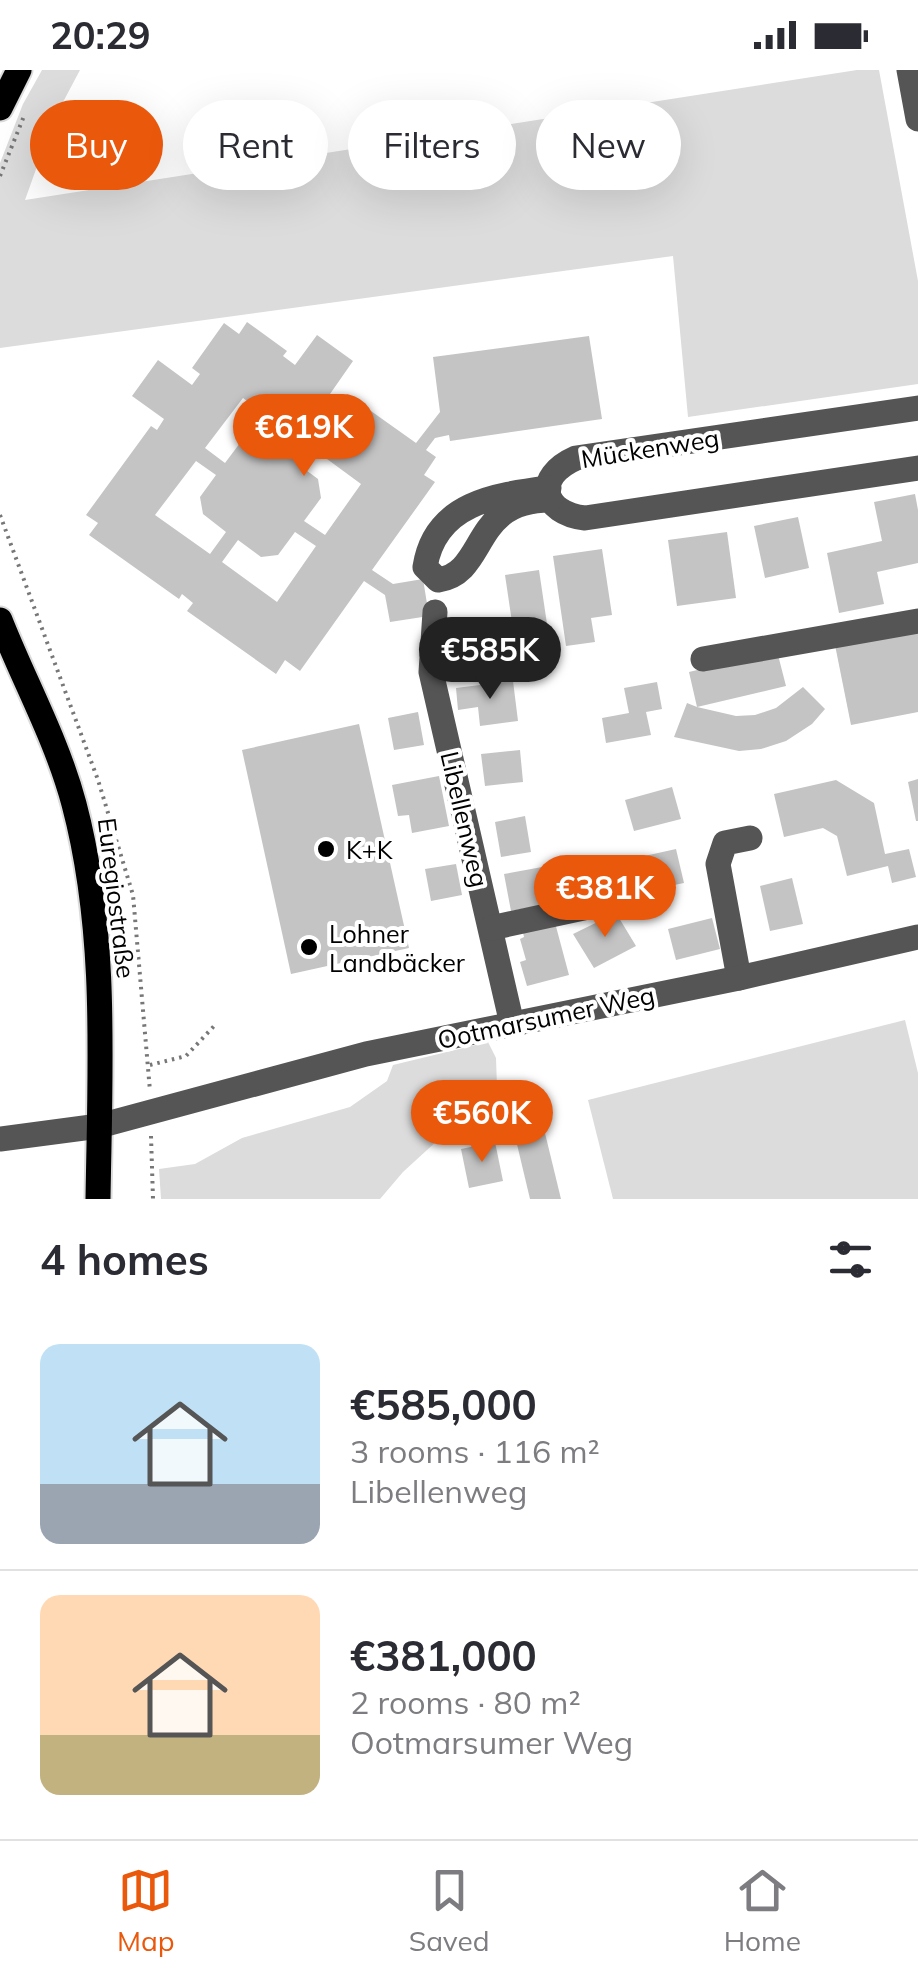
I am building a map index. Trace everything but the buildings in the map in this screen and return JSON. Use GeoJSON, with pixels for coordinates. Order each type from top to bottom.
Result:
{"type":"FeatureCollection","features":[{"type":"Feature","properties":{"kind":"main road"},"geometry":{"type":"LineString","coordinates":[[0,108],[18,70]]}},
{"type":"Feature","properties":{"kind":"main road","name":"Euregiostraße"},"geometry":{"type":"LineString","coordinates":[[0,620],[65,777],[89,878],[98,971],[98,1199]]}},
{"type":"Feature","properties":{"kind":"street"},"geometry":{"type":"LineString","coordinates":[[909,70],[918,118]]}},
{"type":"Feature","properties":{"kind":"street","name":"Mückenweg"},"geometry":{"type":"LineString","coordinates":[[549,494],[548,481],[556,467],[576,458],[918,408]]}},
{"type":"Feature","properties":{"kind":"street"},"geometry":{"type":"LineString","coordinates":[[549,494],[566,516],[585,518],[918,468]]}},
{"type":"Feature","properties":{"kind":"street"},"geometry":{"type":"LineString","coordinates":[[549,494],[505,510],[492,523],[462,571],[450,578],[438,580],[425,566],[436,533],[459,511],[488,498],[549,494]]}},
{"type":"Feature","properties":{"kind":"street","name":"Libellenweg"},"geometry":{"type":"LineString","coordinates":[[435,612],[431,672],[512,1024]]}},
{"type":"Feature","properties":{"kind":"street"},"geometry":{"type":"LineString","coordinates":[[703,659],[918,621]]}},
{"type":"Feature","properties":{"kind":"street"},"geometry":{"type":"LineString","coordinates":[[740,978],[718,864],[726,843],[750,838]]}},
{"type":"Feature","properties":{"kind":"street"},"geometry":{"type":"LineString","coordinates":[[491,928],[602,904]]}},
{"type":"Feature","properties":{"kind":"street","name":"Ootmarsumer Weg"},"geometry":{"type":"LineString","coordinates":[[0,1139],[99,1126],[366,1054],[740,978],[918,937]]}},
{"type":"Feature","properties":{"kind":"path"},"geometry":{"type":"LineString","coordinates":[[0,176],[27,108]]}},
{"type":"Feature","properties":{"kind":"path"},"geometry":{"type":"LineString","coordinates":[[150,1065],[186,1056],[215,1025]]}},
{"type":"Feature","properties":{"kind":"shaded area"},"geometry":{"type":"Polygon","coordinates":[[[42,70],[80,70],[64,100],[30,100],[30,186],[25,200],[89,190],[163,190],[163,178],[183,175],[183,190],[328,190],[328,153],[348,150],[348,190],[516,190],[516,123],[536,120],[536,190],[681,190],[681,100],[665,100],[857,70],[879,70],[918,281],[918,384],[688,417],[673,256],[0,348],[0,163],[23,104],[42,70]]]}},
{"type":"Feature","properties":{"kind":"shaded area"},"geometry":{"type":"Polygon","coordinates":[[[905,1020],[918,1073],[918,1199],[613,1199],[588,1100],[905,1020]]]}},
{"type":"Feature","properties":{"kind":"shaded area"},"geometry":{"type":"Polygon","coordinates":[[[488,1042],[496,1058],[497,1087],[488,1102],[466,1123],[451,1128],[380,1199],[161,1199],[159,1169],[195,1164],[242,1138],[350,1107],[387,1081],[393,1065],[488,1042]]]}},
{"type":"Feature","properties":{"kind":"place","name":"K+K"},"geometry":{"type":"Point","coordinates":[326,849]}},
{"type":"Feature","properties":{"kind":"place","name":"Lohner Landbäcker"},"geometry":{"type":"Point","coordinates":[309,947]}}]}
